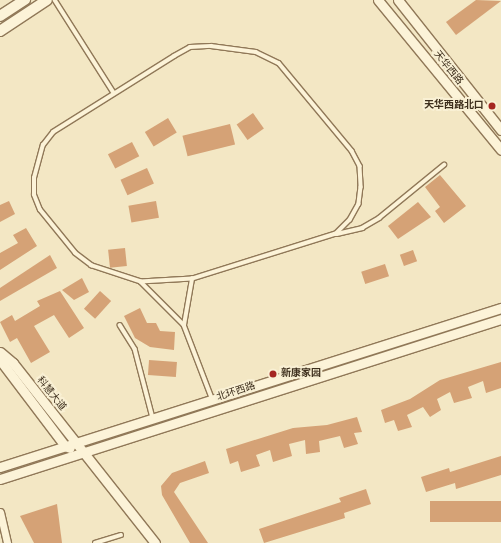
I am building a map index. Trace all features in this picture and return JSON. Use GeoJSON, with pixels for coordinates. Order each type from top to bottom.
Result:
{"type":"FeatureCollection","features":[{"type":"Feature","properties":{"kind":"main road"},"geometry":{"type":"LineString","coordinates":[[0,16],[13,5],[25,0]]}},
{"type":"Feature","properties":{"kind":"main road"},"geometry":{"type":"LineString","coordinates":[[0,31],[48,0]]}},
{"type":"Feature","properties":{"kind":"street","name":"天华西路"},"geometry":{"type":"LineString","coordinates":[[378,0],[501,150]]}},
{"type":"Feature","properties":{"kind":"street","name":"天华西路"},"geometry":{"type":"LineString","coordinates":[[398,0],[501,130]]}},
{"type":"Feature","properties":{"kind":"street","name":"北环西路"},"geometry":{"type":"LineString","coordinates":[[0,467],[501,308]]}},
{"type":"Feature","properties":{"kind":"street","name":"北环西路"},"geometry":{"type":"LineString","coordinates":[[0,479],[501,319]]}},
{"type":"Feature","properties":{"kind":"street","name":"科慧大道"},"geometry":{"type":"LineString","coordinates":[[0,352],[12,363],[76,442],[82,453],[154,543]]}},
{"type":"Feature","properties":{"kind":"street","name":"科慧大道"},"geometry":{"type":"LineString","coordinates":[[0,360],[65,446],[82,453]]}},
{"type":"Feature","properties":{"kind":"street"},"geometry":{"type":"LineString","coordinates":[[0,512],[7,543]]}},
{"type":"Feature","properties":{"kind":"lane"},"geometry":{"type":"LineString","coordinates":[[55,0],[114,93]]}},
{"type":"Feature","properties":{"kind":"lane"},"geometry":{"type":"LineString","coordinates":[[336,234],[350,220],[359,204],[361,187],[360,166],[352,151],[279,63],[256,52],[234,48],[190,48],[114,93],[53,132],[43,145],[36,162],[34,195],[40,210],[75,253],[92,266],[141,282],[192,279],[336,234],[362,228],[379,218],[444,165]]}},
{"type":"Feature","properties":{"kind":"lane"},"geometry":{"type":"LineString","coordinates":[[184,325],[192,279]]}},
{"type":"Feature","properties":{"kind":"lane"},"geometry":{"type":"LineString","coordinates":[[141,282],[184,325],[213,399]]}},
{"type":"Feature","properties":{"kind":"lane"},"geometry":{"type":"LineString","coordinates":[[120,326],[135,349],[153,418]]}},
{"type":"Feature","properties":{"kind":"lane"},"geometry":{"type":"LineString","coordinates":[[95,543],[121,535]]}},
{"type":"Feature","properties":{"kind":"building"},"geometry":{"type":"Polygon","coordinates":[[[476,0],[501,1],[456,35],[446,22],[476,0]]]}},
{"type":"Feature","properties":{"kind":"building"},"geometry":{"type":"Polygon","coordinates":[[[253,113],[264,129],[248,140],[237,124],[253,113]]]}},
{"type":"Feature","properties":{"kind":"building"},"geometry":{"type":"Polygon","coordinates":[[[168,118],[177,133],[154,146],[145,132],[168,118]]]}},
{"type":"Feature","properties":{"kind":"building"},"geometry":{"type":"Polygon","coordinates":[[[230,124],[235,144],[188,156],[182,136],[230,124]]]}},
{"type":"Feature","properties":{"kind":"building"},"geometry":{"type":"Polygon","coordinates":[[[132,142],[139,156],[115,169],[108,154],[132,142]]]}},
{"type":"Feature","properties":{"kind":"building"},"geometry":{"type":"Polygon","coordinates":[[[147,168],[154,184],[127,195],[121,180],[147,168]]]}},
{"type":"Feature","properties":{"kind":"building"},"geometry":{"type":"Polygon","coordinates":[[[440,175],[466,206],[444,223],[435,211],[440,207],[425,187],[440,175]]]}},
{"type":"Feature","properties":{"kind":"building"},"geometry":{"type":"Polygon","coordinates":[[[9,201],[15,214],[0,222],[0,205],[9,201]]]}},
{"type":"Feature","properties":{"kind":"building"},"geometry":{"type":"Polygon","coordinates":[[[156,201],[159,218],[131,223],[128,206],[156,201]]]}},
{"type":"Feature","properties":{"kind":"building"},"geometry":{"type":"Polygon","coordinates":[[[418,202],[431,217],[398,239],[388,226],[418,202]]]}},
{"type":"Feature","properties":{"kind":"building"},"geometry":{"type":"Polygon","coordinates":[[[26,228],[37,246],[0,270],[0,253],[18,243],[13,235],[26,228]]]}},
{"type":"Feature","properties":{"kind":"building"},"geometry":{"type":"Polygon","coordinates":[[[125,248],[127,266],[110,268],[108,250],[125,248]]]}},
{"type":"Feature","properties":{"kind":"building"},"geometry":{"type":"Polygon","coordinates":[[[413,250],[417,261],[404,266],[400,255],[413,250]]]}},
{"type":"Feature","properties":{"kind":"building"},"geometry":{"type":"Polygon","coordinates":[[[50,255],[57,268],[0,301],[0,288],[50,255]]]}},
{"type":"Feature","properties":{"kind":"building"},"geometry":{"type":"Polygon","coordinates":[[[385,264],[389,276],[365,284],[361,272],[385,264]]]}},
{"type":"Feature","properties":{"kind":"building"},"geometry":{"type":"Polygon","coordinates":[[[82,278],[89,292],[74,300],[62,290],[82,278]]]}},
{"type":"Feature","properties":{"kind":"building"},"geometry":{"type":"Polygon","coordinates":[[[60,291],[84,328],[69,338],[54,315],[34,326],[50,352],[31,363],[17,338],[10,342],[0,322],[12,315],[15,321],[40,306],[37,301],[60,291]]]}},
{"type":"Feature","properties":{"kind":"building"},"geometry":{"type":"Polygon","coordinates":[[[100,291],[111,301],[95,319],[84,309],[100,291]]]}},
{"type":"Feature","properties":{"kind":"building"},"geometry":{"type":"Polygon","coordinates":[[[140,308],[147,323],[156,323],[160,331],[175,332],[174,350],[150,347],[135,338],[124,316],[140,308]]]}},
{"type":"Feature","properties":{"kind":"building"},"geometry":{"type":"Polygon","coordinates":[[[149,360],[177,362],[176,377],[148,375],[149,360]]]}},
{"type":"Feature","properties":{"kind":"building"},"geometry":{"type":"Polygon","coordinates":[[[501,362],[501,388],[486,393],[483,381],[468,387],[472,398],[454,403],[450,392],[437,399],[441,410],[430,417],[423,407],[407,415],[412,427],[398,431],[394,420],[385,423],[381,410],[410,399],[440,380],[501,362]]]}},
{"type":"Feature","properties":{"kind":"building"},"geometry":{"type":"Polygon","coordinates":[[[357,417],[362,432],[354,433],[358,444],[344,448],[340,436],[319,441],[320,452],[306,454],[305,440],[289,444],[292,456],[273,462],[270,450],[256,455],[260,466],[241,472],[238,461],[230,464],[226,449],[293,428],[327,425],[357,417]]]}},
{"type":"Feature","properties":{"kind":"building"},"geometry":{"type":"Polygon","coordinates":[[[501,456],[501,475],[456,489],[455,483],[426,492],[421,477],[449,468],[450,472],[501,456]]]}},
{"type":"Feature","properties":{"kind":"building"},"geometry":{"type":"Polygon","coordinates":[[[205,461],[209,473],[180,483],[174,492],[208,543],[190,543],[162,495],[161,486],[172,473],[205,461]]]}},
{"type":"Feature","properties":{"kind":"building"},"geometry":{"type":"Polygon","coordinates":[[[366,489],[371,504],[344,513],[345,518],[264,543],[259,529],[341,502],[339,498],[366,489]]]}},
{"type":"Feature","properties":{"kind":"building"},"geometry":{"type":"Polygon","coordinates":[[[430,501],[501,501],[501,522],[430,522],[430,501]]]}},
{"type":"Feature","properties":{"kind":"building"},"geometry":{"type":"Polygon","coordinates":[[[57,504],[62,543],[34,543],[20,516],[57,504]]]}},
{"type":"Feature","properties":{"kind":"place","name":"天华西路北口"},"geometry":{"type":"Point","coordinates":[492,106]}},
{"type":"Feature","properties":{"kind":"place","name":"新康家园"},"geometry":{"type":"Point","coordinates":[273,374]}}]}
